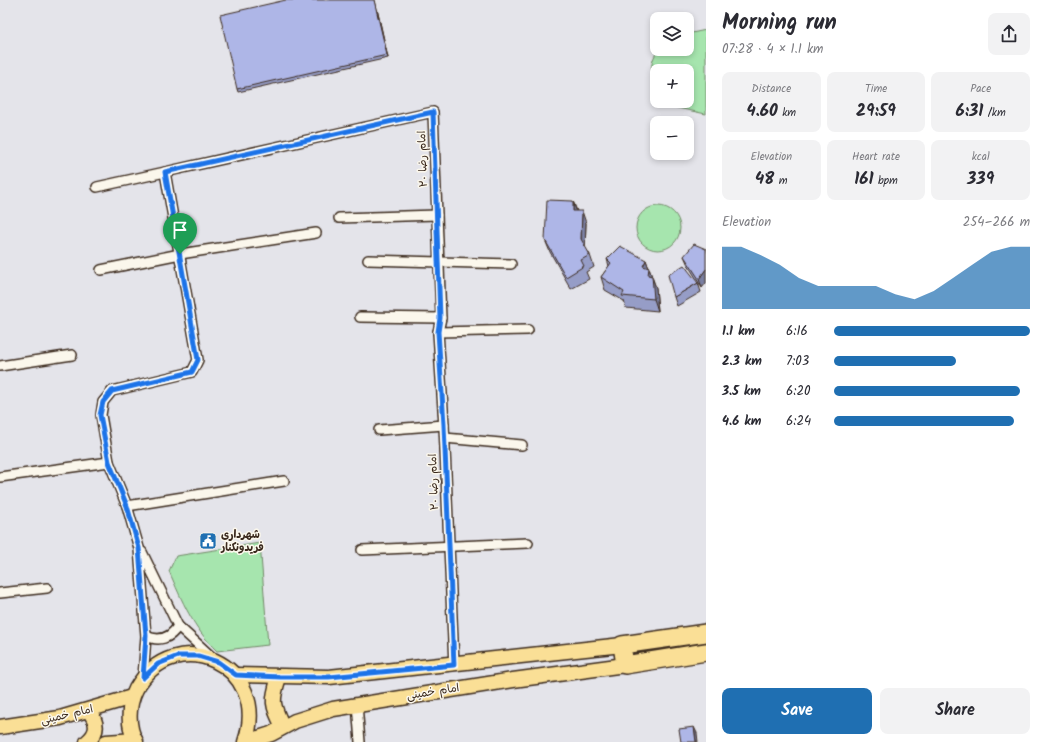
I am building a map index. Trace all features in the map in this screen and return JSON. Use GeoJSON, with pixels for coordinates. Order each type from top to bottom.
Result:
{"type":"FeatureCollection","features":[{"type":"Feature","properties":{"kind":"highway"},"geometry":{"type":"LineString","coordinates":[[706,633],[622,645],[625,665],[706,652]]}},
{"type":"Feature","properties":{"kind":"main road"},"geometry":{"type":"LineString","coordinates":[[236,675],[329,677],[454,665],[622,645]]}},
{"type":"Feature","properties":{"kind":"main road"},"geometry":{"type":"LineString","coordinates":[[106,742],[135,741],[130,726],[129,711],[132,697],[143,678],[158,664],[178,656],[198,656],[218,662],[236,675],[244,687],[250,708],[249,729],[245,742]]}},
{"type":"Feature","properties":{"kind":"main road","name":"امام خمینی"},"geometry":{"type":"LineString","coordinates":[[245,742],[271,734],[295,721],[333,708],[625,665]]}},
{"type":"Feature","properties":{"kind":"main road"},"geometry":{"type":"LineString","coordinates":[[280,677],[275,691],[273,706],[283,728]]}},
{"type":"Feature","properties":{"kind":"main road","name":"امام خمینی"},"geometry":{"type":"LineString","coordinates":[[0,727],[60,718],[132,697]]}},
{"type":"Feature","properties":{"kind":"main road"},"geometry":{"type":"LineString","coordinates":[[87,742],[94,736],[97,729],[95,720],[88,711]]}},
{"type":"Feature","properties":{"kind":"street","name":"امام رضا ۲۰"},"geometry":{"type":"LineString","coordinates":[[165,172],[433,112],[439,262],[440,318],[438,332],[445,438],[454,665]]}},
{"type":"Feature","properties":{"kind":"street"},"geometry":{"type":"LineString","coordinates":[[97,187],[165,172],[198,355],[196,365],[192,372],[112,391],[103,402],[100,415],[109,462],[127,506],[139,548],[178,626],[218,662]]}},
{"type":"Feature","properties":{"kind":"street"},"geometry":{"type":"LineString","coordinates":[[339,218],[437,214]]}},
{"type":"Feature","properties":{"kind":"street"},"geometry":{"type":"LineString","coordinates":[[101,270],[180,254],[316,233]]}},
{"type":"Feature","properties":{"kind":"street"},"geometry":{"type":"LineString","coordinates":[[368,260],[511,264]]}},
{"type":"Feature","properties":{"kind":"street"},"geometry":{"type":"LineString","coordinates":[[360,317],[440,318]]}},
{"type":"Feature","properties":{"kind":"street"},"geometry":{"type":"LineString","coordinates":[[438,332],[528,330]]}},
{"type":"Feature","properties":{"kind":"street"},"geometry":{"type":"LineString","coordinates":[[0,366],[72,355]]}},
{"type":"Feature","properties":{"kind":"street"},"geometry":{"type":"LineString","coordinates":[[379,430],[444,425]]}},
{"type":"Feature","properties":{"kind":"street"},"geometry":{"type":"LineString","coordinates":[[445,438],[522,445]]}},
{"type":"Feature","properties":{"kind":"street"},"geometry":{"type":"LineString","coordinates":[[0,477],[109,462]]}},
{"type":"Feature","properties":{"kind":"street"},"geometry":{"type":"LineString","coordinates":[[127,506],[284,481]]}},
{"type":"Feature","properties":{"kind":"street"},"geometry":{"type":"LineString","coordinates":[[362,550],[528,543]]}},
{"type":"Feature","properties":{"kind":"street"},"geometry":{"type":"LineString","coordinates":[[139,548],[146,636],[143,678]]}},
{"type":"Feature","properties":{"kind":"street"},"geometry":{"type":"LineString","coordinates":[[0,593],[47,588]]}},
{"type":"Feature","properties":{"kind":"street"},"geometry":{"type":"LineString","coordinates":[[146,636],[152,638],[164,638],[170,636],[178,626]]}},
{"type":"Feature","properties":{"kind":"street"},"geometry":{"type":"LineString","coordinates":[[356,704],[360,742]]}},
{"type":"Feature","properties":{"kind":"green space"},"geometry":{"type":"Polygon","coordinates":[[[706,30],[706,114],[678,108],[694,108],[694,64],[652,64],[654,56],[694,56],[694,33],[706,30]]]}},
{"type":"Feature","properties":{"kind":"green space"},"geometry":{"type":"Polygon","coordinates":[[[654,206],[662,206],[667,207],[674,212],[679,219],[679,237],[674,244],[667,249],[654,250],[646,247],[639,240],[636,232],[636,224],[639,216],[646,209],[654,206]]]}},
{"type":"Feature","properties":{"kind":"green space"},"geometry":{"type":"Polygon","coordinates":[[[260,543],[268,645],[217,651],[201,633],[189,614],[169,571],[176,556],[260,543]]]}},
{"type":"Feature","properties":{"kind":"building"},"geometry":{"type":"Polygon","coordinates":[[[286,0],[374,0],[387,55],[237,89],[220,15],[286,0]]]}},
{"type":"Feature","properties":{"kind":"building"},"geometry":{"type":"Polygon","coordinates":[[[547,200],[573,201],[573,211],[582,211],[581,239],[590,255],[581,260],[584,266],[566,277],[545,240],[547,200]]]}},
{"type":"Feature","properties":{"kind":"building"},"geometry":{"type":"Polygon","coordinates":[[[694,244],[706,249],[706,269],[699,279],[684,256],[694,244]]]}},
{"type":"Feature","properties":{"kind":"building"},"geometry":{"type":"Polygon","coordinates":[[[620,246],[646,260],[643,266],[649,268],[648,275],[652,276],[654,299],[622,296],[624,292],[601,277],[611,263],[607,259],[620,246]]]}},
{"type":"Feature","properties":{"kind":"building"},"geometry":{"type":"Polygon","coordinates":[[[684,265],[698,283],[674,297],[668,275],[684,265]]]}},
{"type":"Feature","properties":{"kind":"building"},"geometry":{"type":"Polygon","coordinates":[[[694,727],[696,742],[681,742],[679,729],[694,727]]]}},
{"type":"Feature","properties":{"kind":"place","name":"شهرداری فریدونکنار"},"geometry":{"type":"Point","coordinates":[208,541]}},
{"type":"Feature","properties":{"kind":"route"},"geometry":{"type":"LineString","coordinates":[[433,112],[440,318],[438,332],[444,425],[454,665],[329,677],[280,677],[236,675],[218,662],[198,656],[178,656],[158,664],[143,678],[146,636],[139,548],[127,506],[109,462],[100,415],[103,402],[112,391],[192,372],[196,365],[198,355],[180,254],[165,172],[433,112]]}}]}
